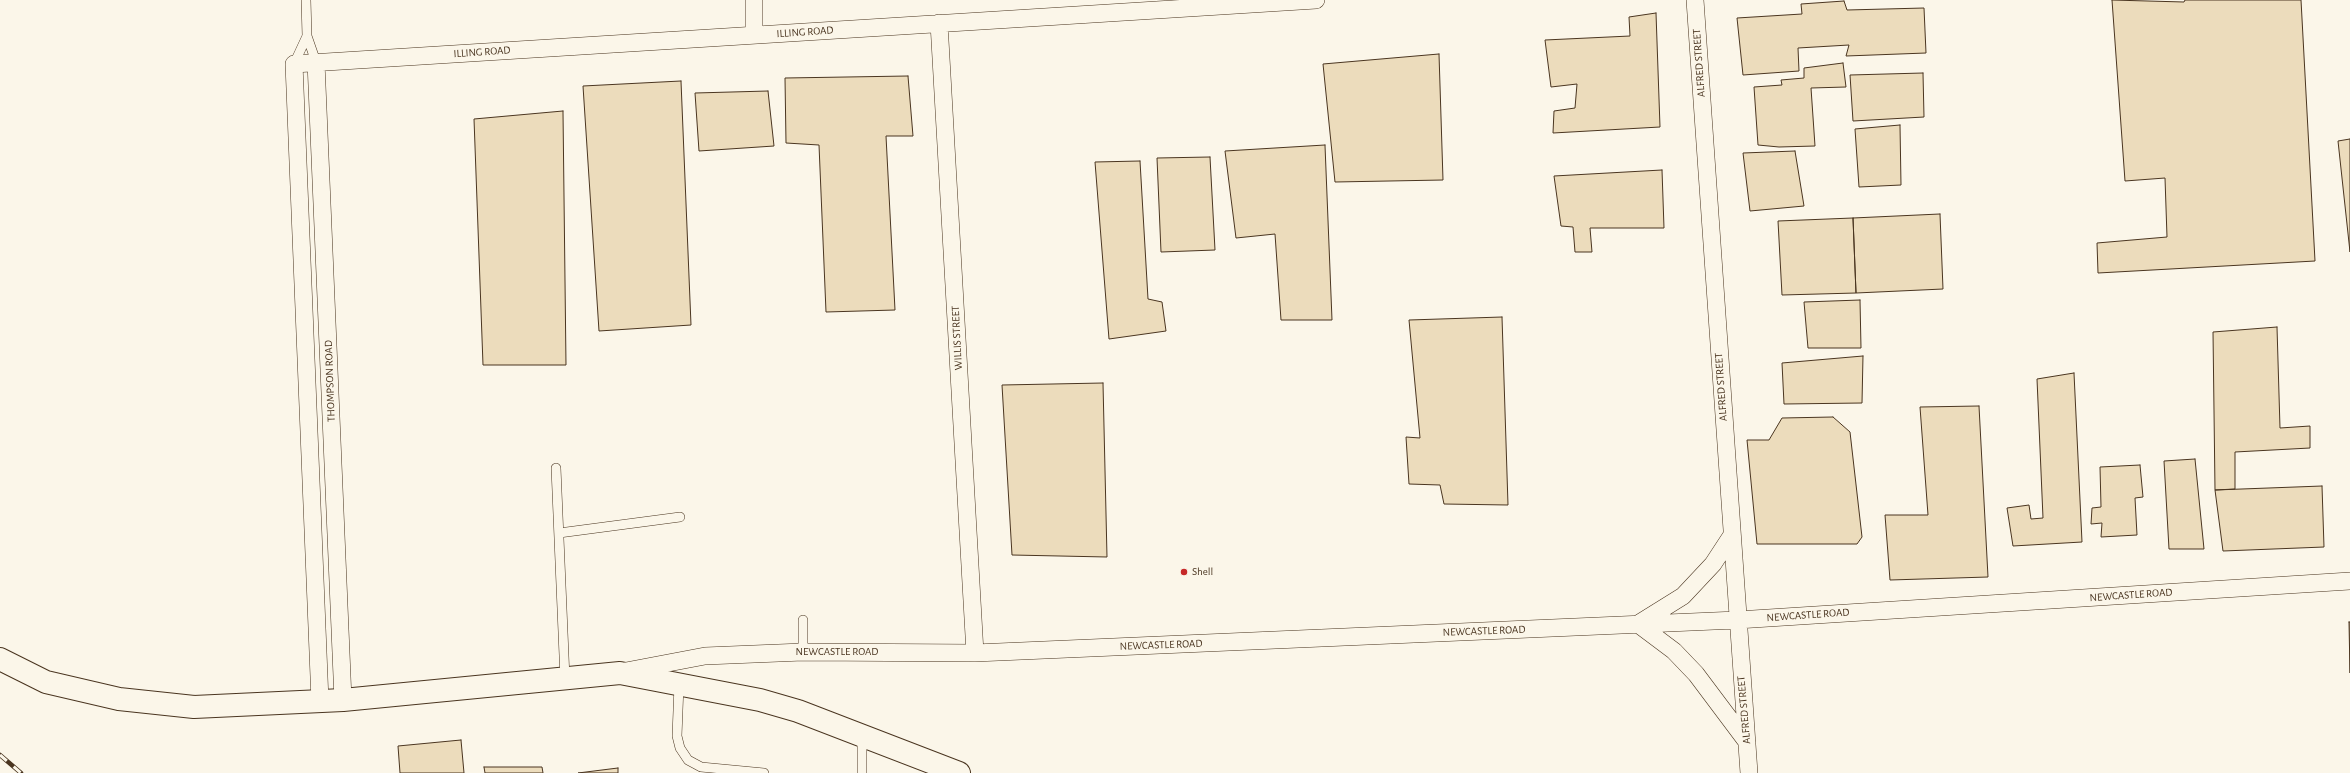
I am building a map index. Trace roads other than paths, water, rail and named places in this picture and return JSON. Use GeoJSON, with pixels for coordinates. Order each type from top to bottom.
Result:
{"type":"FeatureCollection","features":[{"type":"Feature","properties":{"kind":"highway"},"geometry":{"type":"LineString","coordinates":[[0,659],[46,682],[119,699],[194,708],[343,700],[620,673],[760,700],[798,711],[959,773]]}},
{"type":"Feature","properties":{"kind":"street"},"geometry":{"type":"LineString","coordinates":[[754,0],[754,35]]}},
{"type":"Feature","properties":{"kind":"street","name":"ILLING ROAD"},"geometry":{"type":"LineString","coordinates":[[294,64],[1316,0]]}},
{"type":"Feature","properties":{"kind":"street","name":"ALFRED STREET"},"geometry":{"type":"LineString","coordinates":[[1694,0],[1749,773]]}},
{"type":"Feature","properties":{"kind":"street","name":"WILLIS STREET"},"geometry":{"type":"LineString","coordinates":[[939,24],[975,653]]}},
{"type":"Feature","properties":{"kind":"street","name":"THOMPSON ROAD"},"geometry":{"type":"LineString","coordinates":[[316,62],[343,700]]}},
{"type":"Feature","properties":{"kind":"street","name":"THOMPSON ROAD"},"geometry":{"type":"LineString","coordinates":[[294,64],[320,701]]}},
{"type":"Feature","properties":{"kind":"street"},"geometry":{"type":"LineString","coordinates":[[1732,535],[1714,564],[1683,596],[1638,624],[1674,651],[1696,674],[1747,742]]}},
{"type":"Feature","properties":{"kind":"street","name":"NEWCASTLE ROAD"},"geometry":{"type":"LineString","coordinates":[[620,673],[705,656],[803,652],[975,653],[1737,620],[2350,581]]}},
{"type":"Feature","properties":{"kind":"lane"},"geometry":{"type":"LineString","coordinates":[[306,0],[307,36],[316,62]]}},
{"type":"Feature","properties":{"kind":"lane"},"geometry":{"type":"LineString","coordinates":[[294,64],[307,36]]}},
{"type":"Feature","properties":{"kind":"lane"},"geometry":{"type":"LineString","coordinates":[[556,468],[565,679]]}},
{"type":"Feature","properties":{"kind":"lane"},"geometry":{"type":"LineString","coordinates":[[559,533],[680,517]]}},
{"type":"Feature","properties":{"kind":"lane"},"geometry":{"type":"LineString","coordinates":[[803,620],[803,652]]}},
{"type":"Feature","properties":{"kind":"lane"},"geometry":{"type":"LineString","coordinates":[[679,685],[677,736],[680,748],[688,760],[702,767],[764,773]]}},
{"type":"Feature","properties":{"kind":"lane"},"geometry":{"type":"LineString","coordinates":[[862,736],[862,773]]}},
{"type":"Feature","properties":{"kind":"railway"},"geometry":{"type":"LineString","coordinates":[[0,755],[21,773]]}},
{"type":"Feature","properties":{"kind":"place","name":"Shell"},"geometry":{"type":"Point","coordinates":[1184,572]}}]}
